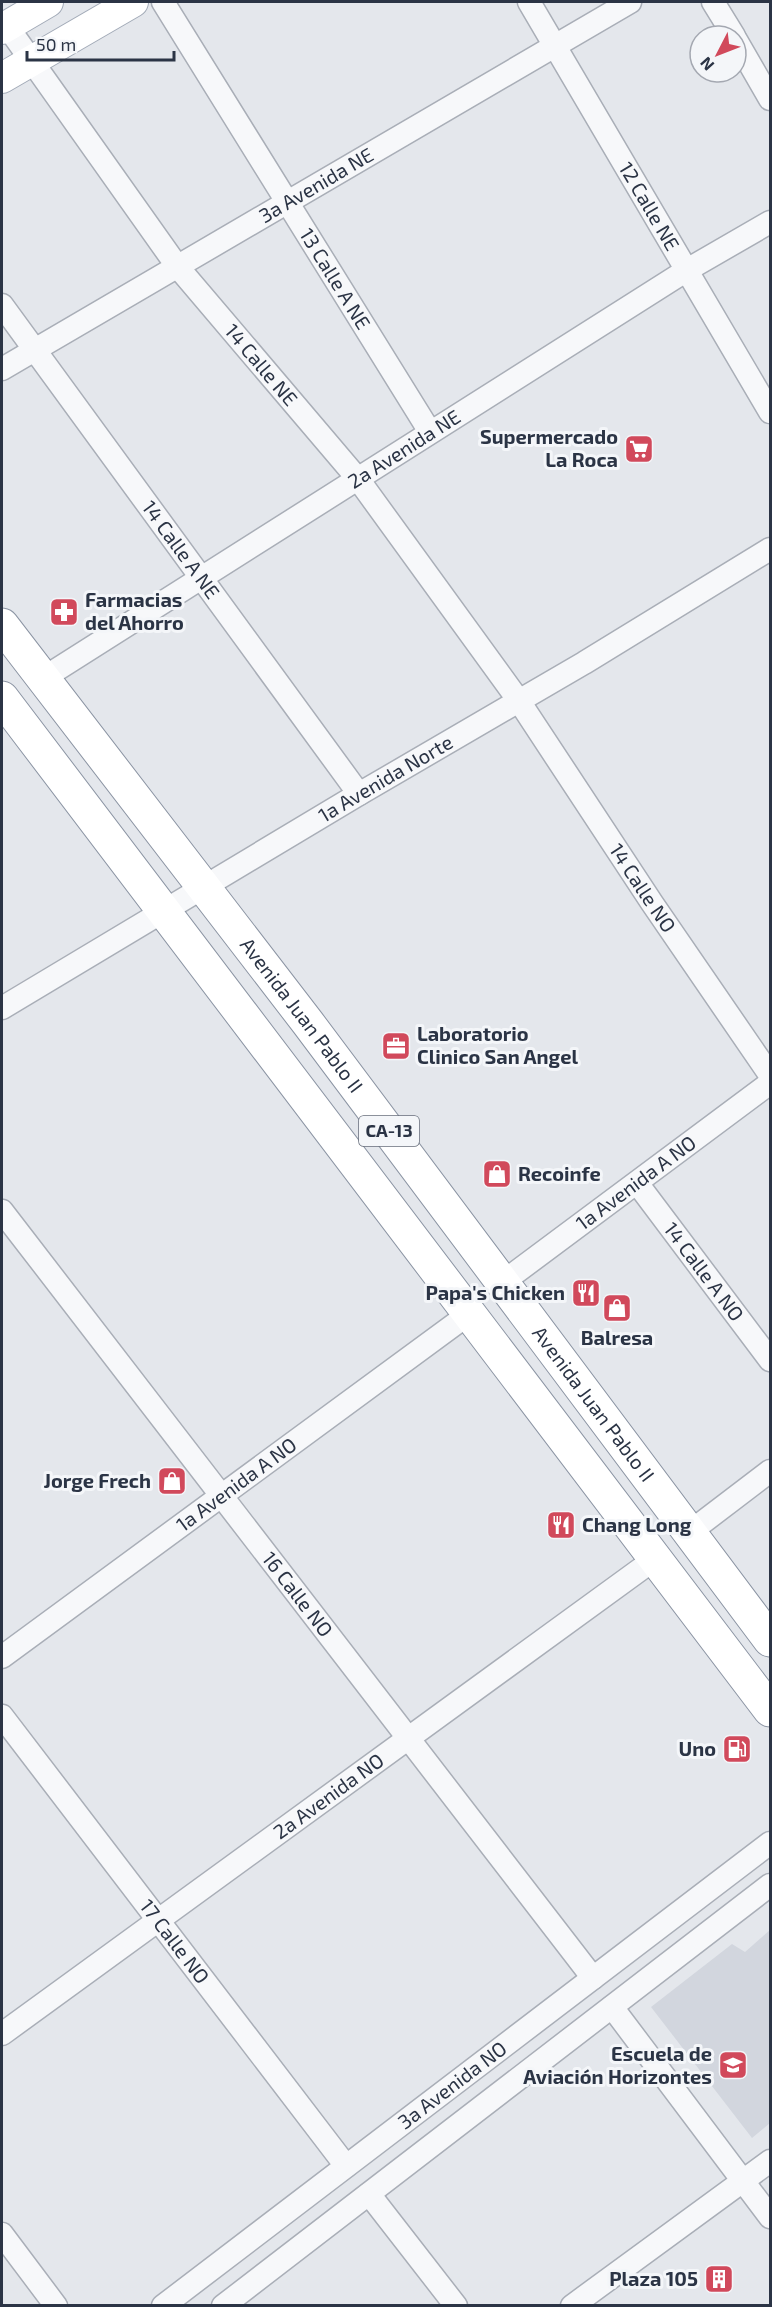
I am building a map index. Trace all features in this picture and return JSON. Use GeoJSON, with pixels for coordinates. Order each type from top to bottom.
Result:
{"type":"FeatureCollection","features":[{"type":"Feature","properties":{"kind":"highway","name":"Avenida Juan Pablo II"},"geometry":{"type":"LineString","coordinates":[[2,625],[503,1282],[771,1640]]}},
{"type":"Feature","properties":{"kind":"highway","name":"CA-13"},"geometry":{"type":"LineString","coordinates":[[2,698],[771,1710]]}},
{"type":"Feature","properties":{"kind":"main road"},"geometry":{"type":"LineString","coordinates":[[2,78],[133,2]]}},
{"type":"Feature","properties":{"kind":"main road"},"geometry":{"type":"LineString","coordinates":[[4,28],[38,4]]}},
{"type":"Feature","properties":{"kind":"street","name":"13 Calle A NE"},"geometry":{"type":"LineString","coordinates":[[163,2],[430,432]]}},
{"type":"Feature","properties":{"kind":"street","name":"12 Calle NE"},"geometry":{"type":"LineString","coordinates":[[529,2],[771,412]]}},
{"type":"Feature","properties":{"kind":"street","name":"3a Avenida NE"},"geometry":{"type":"LineString","coordinates":[[2,369],[630,2]]}},
{"type":"Feature","properties":{"kind":"street"},"geometry":{"type":"LineString","coordinates":[[713,2],[727,24]]}},
{"type":"Feature","properties":{"kind":"street","name":"14 Calle NE"},"geometry":{"type":"LineString","coordinates":[[4,28],[177,266],[358,479],[519,701]]}},
{"type":"Feature","properties":{"kind":"street"},"geometry":{"type":"LineString","coordinates":[[748,60],[771,99]]}},
{"type":"Feature","properties":{"kind":"street","name":"2a Avenida NE"},"geometry":{"type":"LineString","coordinates":[[42,680],[687,270],[771,222]]}},
{"type":"Feature","properties":{"kind":"street","name":"14 Calle A NE"},"geometry":{"type":"LineString","coordinates":[[2,305],[359,794]]}},
{"type":"Feature","properties":{"kind":"street","name":"1a Avenida Norte"},"geometry":{"type":"LineString","coordinates":[[2,1008],[771,549]]}},
{"type":"Feature","properties":{"kind":"street","name":"14 Calle NO"},"geometry":{"type":"LineString","coordinates":[[519,701],[658,912],[771,1075]]}},
{"type":"Feature","properties":{"kind":"street","name":"1a Avenida A NO"},"geometry":{"type":"LineString","coordinates":[[503,1282],[771,1083]]}},
{"type":"Feature","properties":{"kind":"street","name":"14 Calle A NO"},"geometry":{"type":"LineString","coordinates":[[636,1183],[771,1360]]}},
{"type":"Feature","properties":{"kind":"street","name":"16 Calle NO"},"geometry":{"type":"LineString","coordinates":[[2,1211],[593,1978]]}},
{"type":"Feature","properties":{"kind":"street","name":"1a Avenida A NO"},"geometry":{"type":"LineString","coordinates":[[2,1657],[470,1312]]}},
{"type":"Feature","properties":{"kind":"street"},"geometry":{"type":"LineString","coordinates":[[690,1532],[771,1471]]}},
{"type":"Feature","properties":{"kind":"street","name":"2a Avenida NO"},"geometry":{"type":"LineString","coordinates":[[2,2034],[656,1558]]}},
{"type":"Feature","properties":{"kind":"street","name":"17 Calle NO"},"geometry":{"type":"LineString","coordinates":[[2,1716],[346,2166]]}},
{"type":"Feature","properties":{"kind":"street","name":"3a Avenida NO"},"geometry":{"type":"LineString","coordinates":[[163,2306],[771,1843]]}},
{"type":"Feature","properties":{"kind":"street","name":"3a Avenida NO"},"geometry":{"type":"LineString","coordinates":[[223,2306],[771,1885]]}},
{"type":"Feature","properties":{"kind":"street"},"geometry":{"type":"LineString","coordinates":[[612,2007],[771,2217]]}},
{"type":"Feature","properties":{"kind":"street"},"geometry":{"type":"LineString","coordinates":[[572,2306],[771,2162]]}},
{"type":"Feature","properties":{"kind":"street"},"geometry":{"type":"LineString","coordinates":[[369,2194],[456,2306]]}},
{"type":"Feature","properties":{"kind":"street"},"geometry":{"type":"LineString","coordinates":[[2,2234],[56,2306]]}},
{"type":"Feature","properties":{"kind":"shaded area","name":"Escuela de Aviación Horizontes"},"geometry":{"type":"Polygon","coordinates":[[[770,1930],[770,2123],[752,2138],[651,2007],[732,1944],[745,1952],[770,1930]]]}},
{"type":"Feature","properties":{"kind":"place","name":"Supermercado La Roca"},"geometry":{"type":"Point","coordinates":[639,449]}},
{"type":"Feature","properties":{"kind":"place","name":"Farmacias del Ahorro"},"geometry":{"type":"Point","coordinates":[64,612]}},
{"type":"Feature","properties":{"kind":"place","name":"Laboratorio Clinico San Angel"},"geometry":{"type":"Point","coordinates":[396,1046]}},
{"type":"Feature","properties":{"kind":"place","name":"Recoinfe"},"geometry":{"type":"Point","coordinates":[497,1174]}},
{"type":"Feature","properties":{"kind":"place","name":"Papa's Chicken"},"geometry":{"type":"Point","coordinates":[586,1293]}},
{"type":"Feature","properties":{"kind":"place","name":"Balresa"},"geometry":{"type":"Point","coordinates":[617,1308]}},
{"type":"Feature","properties":{"kind":"place","name":"Jorge Frech"},"geometry":{"type":"Point","coordinates":[172,1481]}},
{"type":"Feature","properties":{"kind":"place","name":"Chang Long"},"geometry":{"type":"Point","coordinates":[561,1525]}},
{"type":"Feature","properties":{"kind":"place","name":"Uno"},"geometry":{"type":"Point","coordinates":[737,1749]}},
{"type":"Feature","properties":{"kind":"place","name":"Escuela de Aviación Horizontes"},"geometry":{"type":"Point","coordinates":[733,2065]}},
{"type":"Feature","properties":{"kind":"place","name":"Plaza 105"},"geometry":{"type":"Point","coordinates":[719,2279]}}]}
